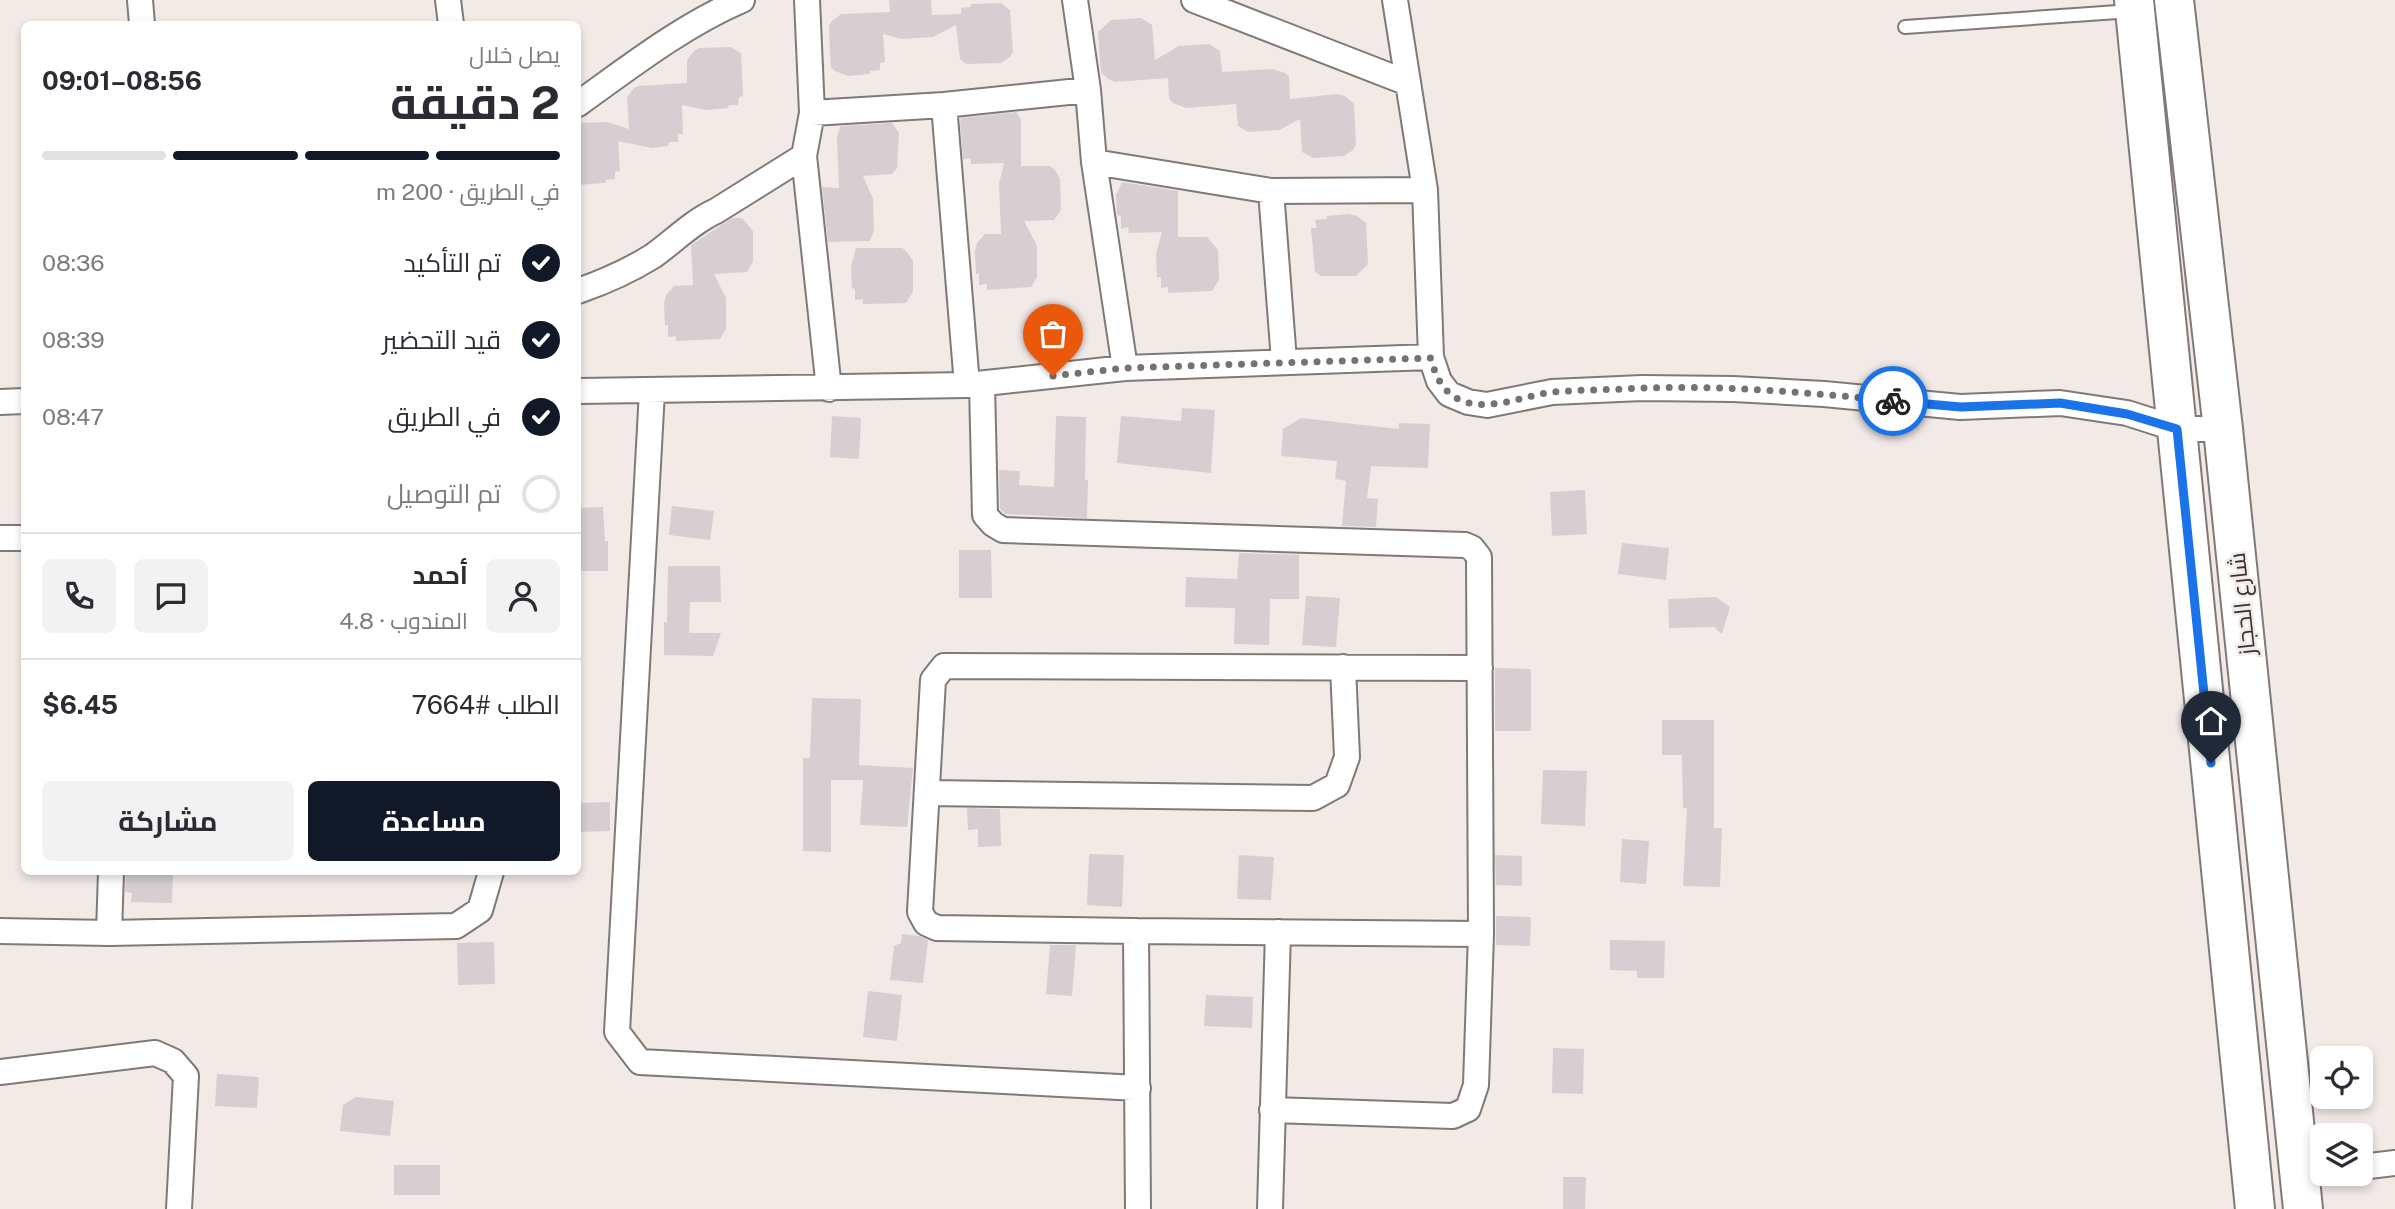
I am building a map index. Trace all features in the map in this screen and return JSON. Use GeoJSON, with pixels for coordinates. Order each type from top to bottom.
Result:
{"type":"FeatureCollection","features":[{"type":"Feature","properties":{"kind":"main road","name":"شارع الحجاز"},"geometry":{"type":"LineString","coordinates":[[2175,0],[2308,1184]]}},
{"type":"Feature","properties":{"kind":"main road","name":"شارع الحجاز"},"geometry":{"type":"LineString","coordinates":[[2134,5],[2255,1209]]}},
{"type":"Feature","properties":{"kind":"street"},"geometry":{"type":"LineString","coordinates":[[140,0],[142,21]]}},
{"type":"Feature","properties":{"kind":"street"},"geometry":{"type":"LineString","coordinates":[[448,0],[451,21]]}},
{"type":"Feature","properties":{"kind":"street"},"geometry":{"type":"LineString","coordinates":[[581,102],[667,40],[742,0]]}},
{"type":"Feature","properties":{"kind":"street"},"geometry":{"type":"LineString","coordinates":[[807,0],[812,113],[804,156],[829,389]]}},
{"type":"Feature","properties":{"kind":"street"},"geometry":{"type":"LineString","coordinates":[[1075,0],[1094,162],[1125,368]]}},
{"type":"Feature","properties":{"kind":"street"},"geometry":{"type":"LineString","coordinates":[[1194,0],[1408,83]]}},
{"type":"Feature","properties":{"kind":"street"},"geometry":{"type":"LineString","coordinates":[[1395,0],[1425,190],[1431,358],[1438,381],[1449,394],[1468,402],[1486,405],[1552,392],[1642,388],[1824,394],[1961,407],[2060,403],[2127,414],[2177,429],[2224,429]]}},
{"type":"Feature","properties":{"kind":"street"},"geometry":{"type":"LineString","coordinates":[[812,113],[944,105],[1087,90]]}},
{"type":"Feature","properties":{"kind":"street"},"geometry":{"type":"LineString","coordinates":[[944,105],[985,515],[993,524],[1003,530],[1465,545],[1472,548],[1479,557],[1481,934],[1476,1085],[1468,1109],[1453,1116],[1272,1110]]}},
{"type":"Feature","properties":{"kind":"street"},"geometry":{"type":"LineString","coordinates":[[581,290],[609,281],[653,255],[701,217],[716,211],[804,156]]}},
{"type":"Feature","properties":{"kind":"street"},"geometry":{"type":"LineString","coordinates":[[1094,162],[1271,191],[1425,190]]}},
{"type":"Feature","properties":{"kind":"street"},"geometry":{"type":"LineString","coordinates":[[1271,191],[1284,361]]}},
{"type":"Feature","properties":{"kind":"street"},"geometry":{"type":"LineString","coordinates":[[581,391],[974,385],[1125,368],[1431,358]]}},
{"type":"Feature","properties":{"kind":"street"},"geometry":{"type":"LineString","coordinates":[[652,391],[617,1032],[627,1048],[640,1062],[1138,1088]]}},
{"type":"Feature","properties":{"kind":"street"},"geometry":{"type":"LineString","coordinates":[[0,402],[21,401]]}},
{"type":"Feature","properties":{"kind":"street"},"geometry":{"type":"LineString","coordinates":[[0,538],[21,538]]}},
{"type":"Feature","properties":{"kind":"street"},"geometry":{"type":"LineString","coordinates":[[1480,668],[944,666],[933,680],[920,912],[926,923],[937,928],[1481,934]]}},
{"type":"Feature","properties":{"kind":"street"},"geometry":{"type":"LineString","coordinates":[[928,793],[1313,798],[1337,785],[1347,757],[1343,667]]}},
{"type":"Feature","properties":{"kind":"street"},"geometry":{"type":"LineString","coordinates":[[109,933],[111,875]]}},
{"type":"Feature","properties":{"kind":"street"},"geometry":{"type":"LineString","coordinates":[[0,931],[109,933],[456,926],[481,910],[490,875]]}},
{"type":"Feature","properties":{"kind":"street"},"geometry":{"type":"LineString","coordinates":[[1136,931],[1138,1209]]}},
{"type":"Feature","properties":{"kind":"street"},"geometry":{"type":"LineString","coordinates":[[1270,1209],[1278,932]]}},
{"type":"Feature","properties":{"kind":"street"},"geometry":{"type":"LineString","coordinates":[[0,1072],[155,1053],[173,1061],[186,1076],[179,1209]]}},
{"type":"Feature","properties":{"kind":"street"},"geometry":{"type":"LineString","coordinates":[[2373,1166],[2395,1163]]}},
{"type":"Feature","properties":{"kind":"lane"},"geometry":{"type":"LineString","coordinates":[[1905,27],[2134,5]]}},
{"type":"Feature","properties":{"kind":"building"},"geometry":{"type":"Polygon","coordinates":[[[889,0],[931,0],[932,15],[961,14],[961,8],[971,7],[971,4],[1001,3],[1010,10],[1013,52],[1001,63],[966,64],[960,59],[956,25],[933,37],[902,39],[883,34],[885,62],[880,63],[880,70],[848,76],[835,71],[831,67],[830,54],[829,26],[832,21],[841,14],[890,12],[889,0]]]}},
{"type":"Feature","properties":{"kind":"building"},"geometry":{"type":"Polygon","coordinates":[[[1141,18],[1152,25],[1155,60],[1179,46],[1209,44],[1220,51],[1222,72],[1272,69],[1285,73],[1289,77],[1290,99],[1337,94],[1345,96],[1354,104],[1356,145],[1353,150],[1344,156],[1313,158],[1302,152],[1300,119],[1279,130],[1248,132],[1238,126],[1236,104],[1186,108],[1173,103],[1169,98],[1168,78],[1115,82],[1110,80],[1101,73],[1098,32],[1111,20],[1141,18]]]}},
{"type":"Feature","properties":{"kind":"building"},"geometry":{"type":"Polygon","coordinates":[[[730,47],[741,53],[743,96],[739,97],[738,105],[706,110],[682,105],[683,134],[678,134],[678,142],[652,148],[618,141],[620,171],[615,172],[615,179],[606,180],[605,183],[581,185],[581,123],[607,122],[629,129],[627,97],[634,88],[687,83],[687,60],[699,48],[730,47]]]}},
{"type":"Feature","properties":{"kind":"building"},"geometry":{"type":"Polygon","coordinates":[[[1016,112],[1021,120],[1021,166],[1050,166],[1055,170],[1060,179],[1061,210],[1054,220],[1024,221],[1037,246],[1037,277],[1031,287],[987,290],[987,284],[979,285],[975,251],[977,243],[985,234],[1001,234],[999,184],[1004,163],[971,164],[971,158],[963,159],[960,121],[961,118],[1016,112]]]}},
{"type":"Feature","properties":{"kind":"building"},"geometry":{"type":"Polygon","coordinates":[[[892,123],[899,133],[897,168],[892,174],[863,176],[873,199],[874,230],[870,241],[828,242],[822,187],[839,188],[837,138],[841,126],[892,123]]]}},
{"type":"Feature","properties":{"kind":"building"},"geometry":{"type":"Polygon","coordinates":[[[1122,182],[1178,191],[1178,237],[1207,237],[1218,250],[1219,280],[1212,291],[1168,293],[1168,287],[1161,288],[1161,277],[1157,277],[1156,254],[1162,232],[1129,233],[1128,227],[1121,229],[1116,195],[1122,182]]]}},
{"type":"Feature","properties":{"kind":"building"},"geometry":{"type":"Polygon","coordinates":[[[1349,214],[1366,223],[1368,264],[1356,276],[1321,276],[1315,272],[1311,228],[1317,228],[1315,220],[1349,214]]]}},
{"type":"Feature","properties":{"kind":"building"},"geometry":{"type":"Polygon","coordinates":[[[732,218],[742,218],[753,231],[753,262],[747,272],[714,274],[726,298],[726,329],[720,339],[676,341],[676,336],[668,337],[668,325],[665,325],[666,295],[674,286],[693,285],[691,245],[732,218]]]}},
{"type":"Feature","properties":{"kind":"building"},"geometry":{"type":"Polygon","coordinates":[[[856,248],[902,248],[907,252],[913,261],[913,292],[906,303],[863,304],[863,299],[855,300],[851,266],[856,248]]]}},
{"type":"Feature","properties":{"kind":"building"},"geometry":{"type":"Polygon","coordinates":[[[1182,408],[1215,410],[1211,473],[1117,463],[1121,416],[1181,421],[1182,408]]]}},
{"type":"Feature","properties":{"kind":"building"},"geometry":{"type":"Polygon","coordinates":[[[832,416],[861,418],[859,459],[830,457],[832,416]]]}},
{"type":"Feature","properties":{"kind":"building"},"geometry":{"type":"Polygon","coordinates":[[[1056,416],[1086,417],[1087,518],[1005,514],[1000,509],[999,470],[1020,471],[1019,485],[1054,487],[1056,416]]]}},
{"type":"Feature","properties":{"kind":"building"},"geometry":{"type":"Polygon","coordinates":[[[1301,418],[1399,429],[1399,423],[1430,424],[1428,468],[1371,466],[1367,498],[1378,499],[1376,527],[1342,526],[1346,481],[1335,479],[1337,461],[1281,456],[1283,429],[1301,418]]]}},
{"type":"Feature","properties":{"kind":"building"},"geometry":{"type":"Polygon","coordinates":[[[1585,490],[1587,534],[1552,536],[1550,492],[1585,490]]]}},
{"type":"Feature","properties":{"kind":"building"},"geometry":{"type":"Polygon","coordinates":[[[672,506],[714,511],[710,540],[669,535],[672,506]]]}},
{"type":"Feature","properties":{"kind":"building"},"geometry":{"type":"Polygon","coordinates":[[[603,507],[605,541],[608,541],[608,571],[581,571],[581,508],[603,507]]]}},
{"type":"Feature","properties":{"kind":"building"},"geometry":{"type":"Polygon","coordinates":[[[1622,543],[1669,548],[1666,580],[1618,574],[1622,543]]]}},
{"type":"Feature","properties":{"kind":"building"},"geometry":{"type":"Polygon","coordinates":[[[959,550],[991,550],[992,598],[959,598],[959,550]]]}},
{"type":"Feature","properties":{"kind":"building"},"geometry":{"type":"Polygon","coordinates":[[[1239,553],[1299,555],[1299,599],[1270,599],[1269,645],[1234,644],[1235,608],[1185,607],[1186,577],[1237,579],[1239,553]]]}},
{"type":"Feature","properties":{"kind":"building"},"geometry":{"type":"Polygon","coordinates":[[[668,566],[720,566],[721,602],[690,602],[689,633],[721,633],[713,656],[664,655],[668,566]]]}},
{"type":"Feature","properties":{"kind":"building"},"geometry":{"type":"Polygon","coordinates":[[[1306,596],[1340,598],[1336,647],[1302,645],[1306,596]]]}},
{"type":"Feature","properties":{"kind":"building"},"geometry":{"type":"Polygon","coordinates":[[[1716,597],[1730,607],[1722,634],[1714,627],[1669,628],[1668,599],[1716,597]]]}},
{"type":"Feature","properties":{"kind":"building"},"geometry":{"type":"Polygon","coordinates":[[[1495,668],[1531,669],[1531,731],[1495,731],[1495,668]]]}},
{"type":"Feature","properties":{"kind":"building"},"geometry":{"type":"Polygon","coordinates":[[[812,698],[861,699],[859,765],[913,768],[907,827],[860,825],[863,780],[831,780],[831,852],[803,851],[803,758],[810,758],[812,698]]]}},
{"type":"Feature","properties":{"kind":"building"},"geometry":{"type":"Polygon","coordinates":[[[1662,720],[1714,720],[1714,828],[1722,828],[1720,887],[1683,886],[1687,808],[1683,808],[1682,755],[1662,755],[1662,720]]]}},
{"type":"Feature","properties":{"kind":"building"},"geometry":{"type":"Polygon","coordinates":[[[1543,770],[1587,771],[1585,826],[1541,824],[1543,770]]]}},
{"type":"Feature","properties":{"kind":"building"},"geometry":{"type":"Polygon","coordinates":[[[610,802],[610,831],[581,832],[581,803],[610,802]]]}},
{"type":"Feature","properties":{"kind":"building"},"geometry":{"type":"Polygon","coordinates":[[[967,808],[1000,809],[1001,846],[978,847],[978,829],[968,830],[967,808]]]}},
{"type":"Feature","properties":{"kind":"building"},"geometry":{"type":"Polygon","coordinates":[[[1622,839],[1649,841],[1646,884],[1620,882],[1622,839]]]}},
{"type":"Feature","properties":{"kind":"building"},"geometry":{"type":"Polygon","coordinates":[[[1089,854],[1124,855],[1122,907],[1087,905],[1089,854]]]}},
{"type":"Feature","properties":{"kind":"building"},"geometry":{"type":"Polygon","coordinates":[[[1239,855],[1274,857],[1271,900],[1237,899],[1239,855]]]}},
{"type":"Feature","properties":{"kind":"building"},"geometry":{"type":"Polygon","coordinates":[[[1495,855],[1522,856],[1522,886],[1496,885],[1495,855]]]}},
{"type":"Feature","properties":{"kind":"building"},"geometry":{"type":"Polygon","coordinates":[[[126,875],[173,875],[172,903],[131,902],[132,893],[125,892],[126,875]]]}},
{"type":"Feature","properties":{"kind":"building"},"geometry":{"type":"Polygon","coordinates":[[[1496,916],[1531,917],[1530,946],[1496,945],[1496,916]]]}},
{"type":"Feature","properties":{"kind":"building"},"geometry":{"type":"Polygon","coordinates":[[[902,934],[928,940],[923,983],[890,980],[894,946],[901,943],[902,934]]]}},
{"type":"Feature","properties":{"kind":"building"},"geometry":{"type":"Polygon","coordinates":[[[1610,940],[1665,941],[1664,978],[1637,978],[1637,971],[1610,970],[1610,940]]]}},
{"type":"Feature","properties":{"kind":"building"},"geometry":{"type":"Polygon","coordinates":[[[494,942],[495,984],[458,985],[457,943],[494,942]]]}},
{"type":"Feature","properties":{"kind":"building"},"geometry":{"type":"Polygon","coordinates":[[[1050,945],[1076,945],[1072,996],[1046,994],[1050,945]]]}},
{"type":"Feature","properties":{"kind":"building"},"geometry":{"type":"Polygon","coordinates":[[[868,991],[902,995],[897,1041],[863,1037],[868,991]]]}},
{"type":"Feature","properties":{"kind":"building"},"geometry":{"type":"Polygon","coordinates":[[[1206,995],[1253,997],[1252,1028],[1204,1026],[1206,995]]]}},
{"type":"Feature","properties":{"kind":"building"},"geometry":{"type":"Polygon","coordinates":[[[1553,1048],[1584,1049],[1583,1094],[1552,1093],[1553,1048]]]}},
{"type":"Feature","properties":{"kind":"building"},"geometry":{"type":"Polygon","coordinates":[[[217,1074],[259,1077],[257,1108],[215,1106],[217,1074]]]}},
{"type":"Feature","properties":{"kind":"building"},"geometry":{"type":"Polygon","coordinates":[[[356,1097],[394,1101],[390,1136],[340,1131],[343,1105],[356,1097]]]}},
{"type":"Feature","properties":{"kind":"building"},"geometry":{"type":"Polygon","coordinates":[[[394,1165],[440,1165],[440,1195],[394,1195],[394,1165]]]}},
{"type":"Feature","properties":{"kind":"building"},"geometry":{"type":"Polygon","coordinates":[[[1563,1177],[1586,1177],[1585,1209],[1563,1209],[1563,1177]]]}},
{"type":"Feature","properties":{"kind":"way so far"},"geometry":{"type":"LineString","coordinates":[[1053,376],[1125,368],[1431,358],[1438,381],[1449,394],[1468,402],[1486,405],[1552,392],[1642,388],[1732,389],[1893,401]]}},
{"type":"Feature","properties":{"kind":"route"},"geometry":{"type":"LineString","coordinates":[[1893,401],[1961,407],[2060,403],[2127,414],[2177,429],[2211,763]]}}]}
